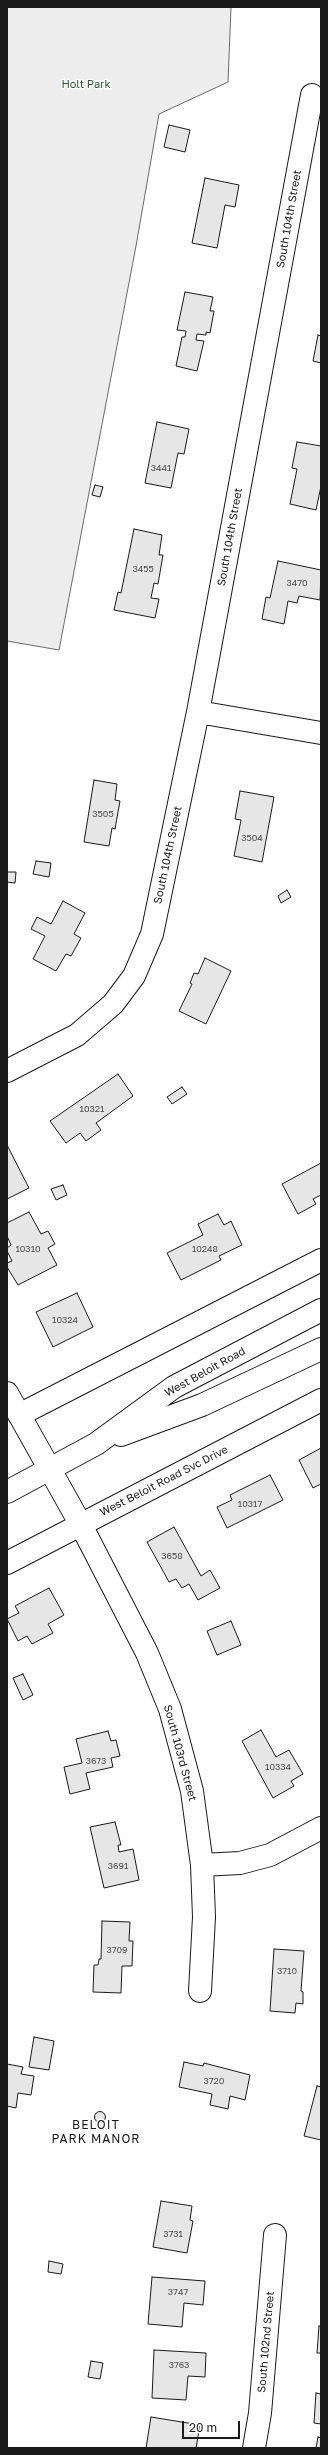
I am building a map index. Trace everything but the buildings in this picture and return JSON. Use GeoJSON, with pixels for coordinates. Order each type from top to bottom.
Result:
{"type":"FeatureCollection","features":[{"type":"Feature","properties":{"kind":"street","name":"South 104th Street"},"geometry":{"type":"LineString","coordinates":[[7,1071],[68,1040],[90,1026],[113,1004],[134,976],[152,934],[198,712],[312,95]]}},
{"type":"Feature","properties":{"kind":"street"},"geometry":{"type":"LineString","coordinates":[[198,712],[321,733]]}},
{"type":"Feature","properties":{"kind":"street"},"geometry":{"type":"LineString","coordinates":[[19,1415],[321,1260]]}},
{"type":"Feature","properties":{"kind":"street","name":"West Beloit Road"},"geometry":{"type":"LineString","coordinates":[[7,1492],[96,1444],[174,1387],[321,1310]]}},
{"type":"Feature","properties":{"kind":"street","name":"West Beloit Road"},"geometry":{"type":"LineString","coordinates":[[96,1444],[202,1405],[321,1349]]}},
{"type":"Feature","properties":{"kind":"street","name":"South 103rd Street"},"geometry":{"type":"LineString","coordinates":[[7,1394],[48,1470],[81,1524],[147,1654],[170,1709],[192,1791],[202,1865],[204,1917],[200,1991]]}},
{"type":"Feature","properties":{"kind":"street","name":"West Beloit Road Svc Drive"},"geometry":{"type":"LineString","coordinates":[[7,1563],[321,1400]]}},
{"type":"Feature","properties":{"kind":"street"},"geometry":{"type":"LineString","coordinates":[[202,1865],[240,1863],[270,1855],[321,1828]]}},
{"type":"Feature","properties":{"kind":"street","name":"South 102nd Street"},"geometry":{"type":"LineString","coordinates":[[254,2448],[260,2414],[275,2235]]}},
{"type":"Feature","properties":{"kind":"shaded area","name":"Holt Park"},"geometry":{"type":"Polygon","coordinates":[[[7,7],[231,7],[228,82],[159,114],[136,246],[59,650],[7,641],[7,7]]]}},
{"type":"Feature","properties":{"kind":"district","name":"BELOIT PARK MANOR"},"geometry":{"type":"Point","coordinates":[96,2132]}}]}
